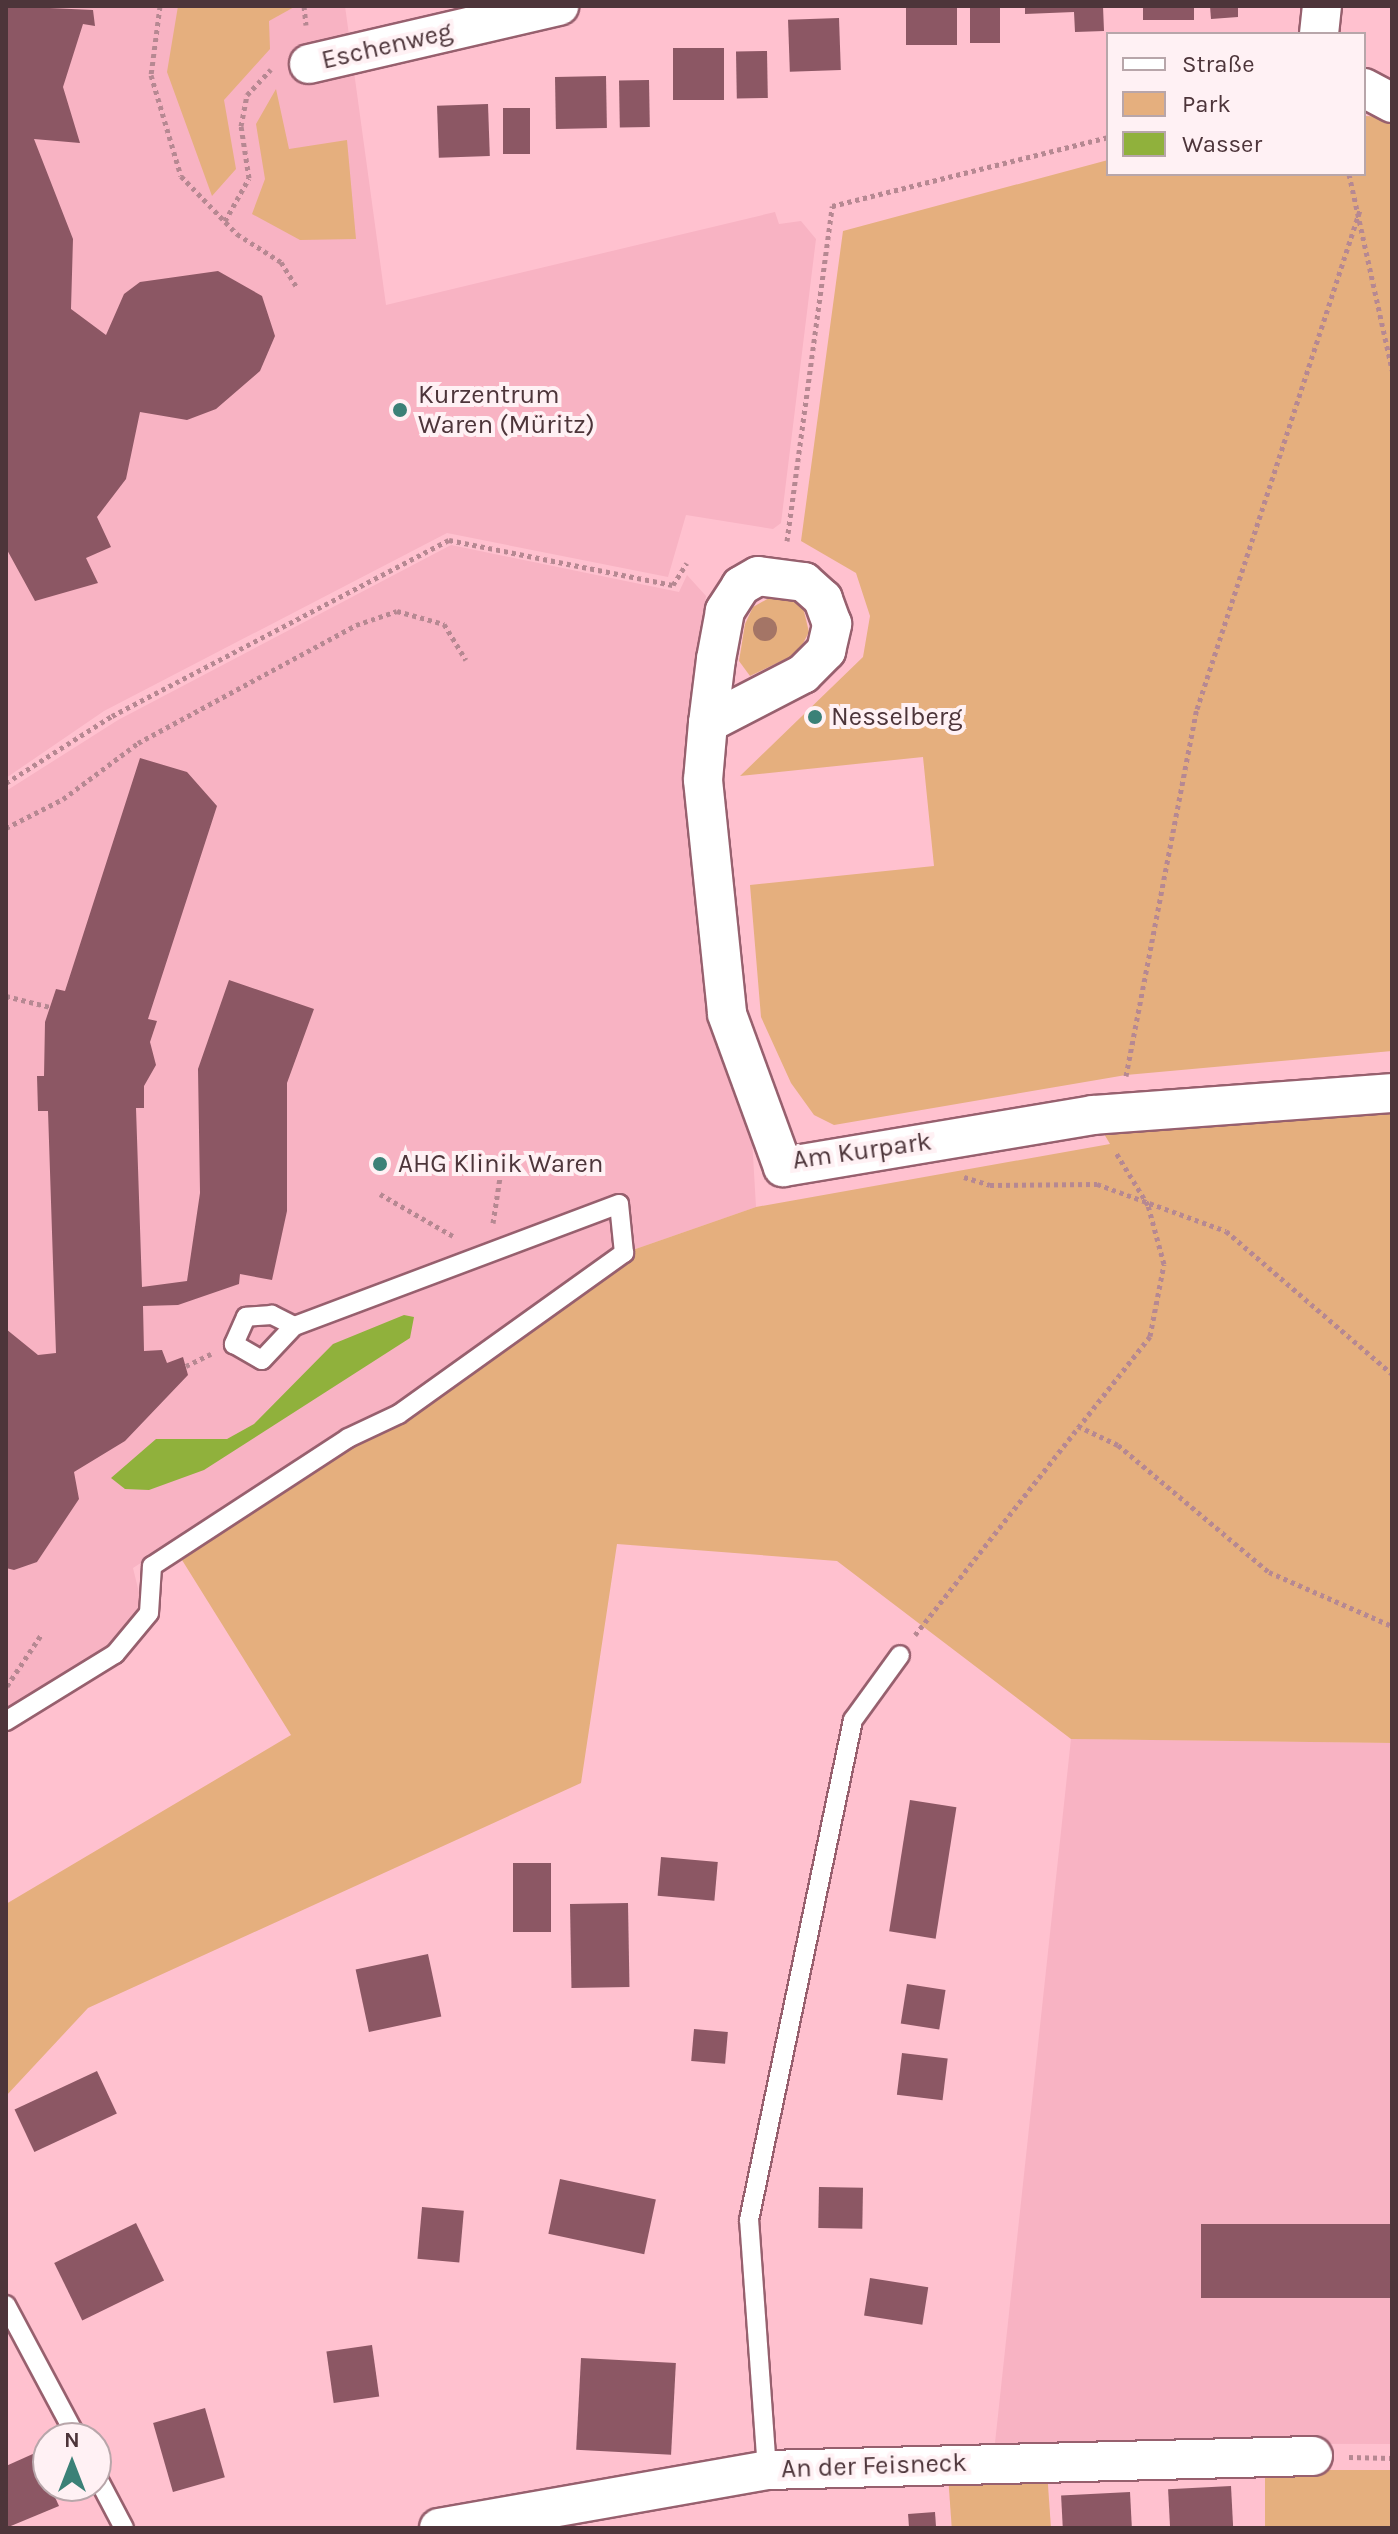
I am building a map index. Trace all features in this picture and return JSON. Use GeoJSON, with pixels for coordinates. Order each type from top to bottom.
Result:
{"type":"FeatureCollection","features":[{"type":"Feature","properties":{"kind":"street","name":"Eschenweg"},"geometry":{"type":"LineString","coordinates":[[309,64],[559,6]]}},
{"type":"Feature","properties":{"kind":"street"},"geometry":{"type":"LineString","coordinates":[[1319,32],[1322,6]]}},
{"type":"Feature","properties":{"kind":"street"},"geometry":{"type":"LineString","coordinates":[[1366,89],[1392,103]]}},
{"type":"Feature","properties":{"kind":"street"},"geometry":{"type":"LineString","coordinates":[[708,723],[803,674],[826,651],[832,624],[823,599],[804,582],[782,577]]}},
{"type":"Feature","properties":{"kind":"street","name":"Am Kurpark"},"geometry":{"type":"LineString","coordinates":[[782,577],[741,586],[725,611],[703,780],[727,1014],[783,1167],[1111,1113],[1392,1093]]}},
{"type":"Feature","properties":{"kind":"street","name":"An der Feisneck"},"geometry":{"type":"LineString","coordinates":[[439,2528],[767,2470],[1313,2456]]}},
{"type":"Feature","properties":{"kind":"lane"},"geometry":{"type":"LineString","coordinates":[[6,1721],[115,1654],[149,1613],[152,1566],[348,1438],[399,1414],[624,1253],[619,1204],[488,1256],[294,1326]]}},
{"type":"Feature","properties":{"kind":"lane"},"geometry":{"type":"LineString","coordinates":[[767,2470],[749,2220],[853,1720],[900,1655]]}},
{"type":"Feature","properties":{"kind":"lane"},"geometry":{"type":"LineString","coordinates":[[6,2305],[68,2422]]}},
{"type":"Feature","properties":{"kind":"lane"},"geometry":{"type":"LineString","coordinates":[[110,2502],[124,2528]]}},
{"type":"Feature","properties":{"kind":"path"},"geometry":{"type":"LineString","coordinates":[[160,6],[151,75],[165,138],[181,176],[225,221],[281,262],[297,288]]}},
{"type":"Feature","properties":{"kind":"path"},"geometry":{"type":"LineString","coordinates":[[225,221],[249,178],[241,126],[247,95],[267,70],[309,64]]}},
{"type":"Feature","properties":{"kind":"path"},"geometry":{"type":"LineString","coordinates":[[782,577],[832,206],[1106,138]]}},
{"type":"Feature","properties":{"kind":"path"},"geometry":{"type":"LineString","coordinates":[[1350,176],[1360,210],[1392,370]]}},
{"type":"Feature","properties":{"kind":"path"},"geometry":{"type":"LineString","coordinates":[[900,1655],[1150,1336],[1164,1264],[1148,1205],[1111,1113],[1126,1075],[1197,709],[1360,210]]}},
{"type":"Feature","properties":{"kind":"path"},"geometry":{"type":"LineString","coordinates":[[6,783],[125,708],[449,540],[673,585],[687,563]]}},
{"type":"Feature","properties":{"kind":"path"},"geometry":{"type":"LineString","coordinates":[[6,828],[63,799],[138,743],[356,625],[397,611],[444,624],[466,660]]}},
{"type":"Feature","properties":{"kind":"path"},"geometry":{"type":"LineString","coordinates":[[6,996],[50,1007]]}},
{"type":"Feature","properties":{"kind":"path"},"geometry":{"type":"LineString","coordinates":[[948,1173],[990,1185],[1097,1184],[1226,1231],[1392,1374]]}},
{"type":"Feature","properties":{"kind":"path"},"geometry":{"type":"LineString","coordinates":[[380,1194],[488,1256],[500,1177]]}},
{"type":"Feature","properties":{"kind":"path"},"geometry":{"type":"LineString","coordinates":[[1078,1426],[1118,1445],[1269,1572],[1392,1626]]}},
{"type":"Feature","properties":{"kind":"path"},"geometry":{"type":"LineString","coordinates":[[6,1686],[41,1635]]}},
{"type":"Feature","properties":{"kind":"shaded area","name":"Kurzentrum Waren (Müritz)"},"geometry":{"type":"Polygon","coordinates":[[[6,6],[345,6],[386,305],[775,212],[779,224],[801,221],[816,239],[781,523],[773,529],[686,515],[668,577],[447,533],[104,711],[6,778],[6,6]]]}},
{"type":"Feature","properties":{"kind":"shaded area","name":"AHG Klinik Waren"},"geometry":{"type":"Polygon","coordinates":[[[451,545],[679,592],[687,575],[706,596],[685,773],[687,822],[713,1016],[731,1086],[751,1121],[756,1207],[624,1253],[397,1406],[347,1430],[133,1568],[141,1601],[136,1619],[100,1654],[6,1711],[6,791],[118,720],[451,545]]]}},
{"type":"Feature","properties":{"kind":"shaded area"},"geometry":{"type":"Polygon","coordinates":[[[1071,1739],[1392,1743],[1392,2444],[995,2443],[1071,1739]]]}},
{"type":"Feature","properties":{"kind":"green space"},"geometry":{"type":"Polygon","coordinates":[[[178,6],[296,6],[269,21],[270,49],[224,100],[236,169],[212,196],[167,72],[178,6]]]}},
{"type":"Feature","properties":{"kind":"green space"},"geometry":{"type":"Polygon","coordinates":[[[276,89],[289,149],[347,140],[356,239],[300,240],[252,214],[265,179],[256,124],[276,89]]]}},
{"type":"Feature","properties":{"kind":"green space"},"geometry":{"type":"Polygon","coordinates":[[[1366,116],[1392,117],[1392,1051],[1126,1075],[834,1125],[814,1115],[791,1083],[761,1017],[750,885],[934,866],[923,757],[740,776],[863,657],[870,616],[856,573],[801,541],[843,231],[1106,161],[1106,176],[1366,176],[1366,116]]]}},
{"type":"Feature","properties":{"kind":"green space"},"geometry":{"type":"Polygon","coordinates":[[[778,593],[802,603],[809,632],[798,653],[750,676],[739,661],[745,624],[753,607],[778,593]]]}},
{"type":"Feature","properties":{"kind":"green space"},"geometry":{"type":"Polygon","coordinates":[[[1392,1096],[1392,1743],[1071,1739],[837,1561],[617,1544],[581,1783],[88,2008],[6,2096],[6,1904],[291,1735],[182,1560],[348,1449],[402,1423],[624,1253],[756,1207],[1110,1144],[1093,1115],[1392,1096]]]}},
{"type":"Feature","properties":{"kind":"green space"},"geometry":{"type":"Polygon","coordinates":[[[1265,2470],[1392,2470],[1392,2528],[1265,2528],[1265,2470]]]}},
{"type":"Feature","properties":{"kind":"green space"},"geometry":{"type":"Polygon","coordinates":[[[1047,2471],[1051,2528],[952,2528],[948,2478],[1047,2471]]]}},
{"type":"Feature","properties":{"kind":"water"},"geometry":{"type":"Polygon","coordinates":[[[404,1315],[414,1317],[410,1338],[204,1470],[149,1490],[125,1489],[111,1478],[156,1439],[227,1439],[254,1424],[333,1344],[404,1315]]]}},
{"type":"Feature","properties":{"kind":"building"},"geometry":{"type":"Polygon","coordinates":[[[6,6],[93,10],[95,26],[83,24],[63,87],[80,143],[34,139],[73,239],[71,309],[106,335],[124,294],[140,282],[218,271],[262,296],[275,336],[260,371],[216,409],[187,420],[140,412],[126,479],[97,517],[111,547],[86,558],[98,583],[35,601],[6,548],[6,6]]]}},
{"type":"Feature","properties":{"kind":"building"},"geometry":{"type":"Polygon","coordinates":[[[906,6],[957,6],[957,45],[906,45],[906,6]]]}},
{"type":"Feature","properties":{"kind":"building"},"geometry":{"type":"Polygon","coordinates":[[[970,6],[1000,6],[1000,43],[970,43],[970,6]]]}},
{"type":"Feature","properties":{"kind":"building"},"geometry":{"type":"Polygon","coordinates":[[[1025,6],[1103,6],[1104,31],[1075,32],[1074,12],[1025,14],[1025,6]]]}},
{"type":"Feature","properties":{"kind":"building"},"geometry":{"type":"Polygon","coordinates":[[[1143,6],[1194,6],[1194,20],[1143,20],[1143,6]]]}},
{"type":"Feature","properties":{"kind":"building"},"geometry":{"type":"Polygon","coordinates":[[[1210,6],[1238,6],[1238,17],[1211,19],[1210,6]]]}},
{"type":"Feature","properties":{"kind":"building"},"geometry":{"type":"Polygon","coordinates":[[[839,18],[841,70],[790,72],[788,20],[839,18]]]}},
{"type":"Feature","properties":{"kind":"building"},"geometry":{"type":"Polygon","coordinates":[[[673,48],[724,48],[724,100],[673,100],[673,48]]]}},
{"type":"Feature","properties":{"kind":"building"},"geometry":{"type":"Polygon","coordinates":[[[767,51],[768,98],[737,99],[736,52],[767,51]]]}},
{"type":"Feature","properties":{"kind":"building"},"geometry":{"type":"Polygon","coordinates":[[[606,76],[607,128],[556,129],[555,77],[606,76]]]}},
{"type":"Feature","properties":{"kind":"building"},"geometry":{"type":"Polygon","coordinates":[[[649,80],[650,127],[620,128],[619,81],[649,80]]]}},
{"type":"Feature","properties":{"kind":"building"},"geometry":{"type":"Polygon","coordinates":[[[488,104],[490,156],[439,158],[437,106],[488,104]]]}},
{"type":"Feature","properties":{"kind":"building"},"geometry":{"type":"Polygon","coordinates":[[[503,108],[530,108],[530,154],[503,154],[503,108]]]}},
{"type":"Feature","properties":{"kind":"building"},"geometry":{"type":"Polygon","coordinates":[[[140,758],[187,772],[217,806],[148,1019],[157,1021],[150,1042],[156,1065],[144,1086],[144,1108],[136,1108],[142,1287],[187,1281],[200,1193],[198,1069],[229,980],[314,1009],[287,1083],[287,1211],[272,1280],[240,1274],[239,1284],[178,1305],[143,1306],[144,1351],[162,1350],[167,1363],[183,1357],[188,1375],[125,1441],[74,1472],[79,1499],[37,1562],[14,1570],[6,1568],[6,1329],[38,1355],[56,1353],[48,1111],[38,1111],[37,1076],[44,1076],[45,1022],[56,989],[65,991],[140,758]]]}},
{"type":"Feature","properties":{"kind":"building"},"geometry":{"type":"Polygon","coordinates":[[[910,1800],[956,1807],[936,1939],[889,1931],[910,1800]]]}},
{"type":"Feature","properties":{"kind":"building"},"geometry":{"type":"Polygon","coordinates":[[[661,1857],[718,1862],[714,1901],[658,1896],[661,1857]]]}},
{"type":"Feature","properties":{"kind":"building"},"geometry":{"type":"Polygon","coordinates":[[[513,1863],[551,1863],[551,1932],[513,1932],[513,1863]]]}},
{"type":"Feature","properties":{"kind":"building"},"geometry":{"type":"Polygon","coordinates":[[[628,1903],[629,1987],[571,1988],[570,1904],[628,1903]]]}},
{"type":"Feature","properties":{"kind":"building"},"geometry":{"type":"Polygon","coordinates":[[[428,1954],[441,2017],[369,2032],[356,1969],[428,1954]]]}},
{"type":"Feature","properties":{"kind":"building"},"geometry":{"type":"Polygon","coordinates":[[[907,1984],[946,1990],[939,2030],[901,2024],[907,1984]]]}},
{"type":"Feature","properties":{"kind":"building"},"geometry":{"type":"Polygon","coordinates":[[[694,2029],[728,2032],[725,2064],[691,2061],[694,2029]]]}},
{"type":"Feature","properties":{"kind":"building"},"geometry":{"type":"Polygon","coordinates":[[[902,2053],[948,2059],[943,2100],[897,2095],[902,2053]]]}},
{"type":"Feature","properties":{"kind":"building"},"geometry":{"type":"Polygon","coordinates":[[[97,2071],[117,2114],[34,2152],[15,2109],[97,2071]]]}},
{"type":"Feature","properties":{"kind":"building"},"geometry":{"type":"Polygon","coordinates":[[[560,2179],[656,2199],[644,2254],[548,2234],[560,2179]]]}},
{"type":"Feature","properties":{"kind":"building"},"geometry":{"type":"Polygon","coordinates":[[[819,2187],[863,2188],[862,2229],[818,2228],[819,2187]]]}},
{"type":"Feature","properties":{"kind":"building"},"geometry":{"type":"Polygon","coordinates":[[[422,2207],[464,2211],[459,2262],[417,2259],[422,2207]]]}},
{"type":"Feature","properties":{"kind":"building"},"geometry":{"type":"Polygon","coordinates":[[[136,2223],[164,2281],[82,2320],[54,2263],[136,2223]]]}},
{"type":"Feature","properties":{"kind":"building"},"geometry":{"type":"Polygon","coordinates":[[[1201,2224],[1392,2224],[1392,2298],[1201,2298],[1201,2224]]]}},
{"type":"Feature","properties":{"kind":"building"},"geometry":{"type":"Polygon","coordinates":[[[870,2278],[928,2287],[922,2325],[864,2316],[870,2278]]]}},
{"type":"Feature","properties":{"kind":"building"},"geometry":{"type":"Polygon","coordinates":[[[372,2345],[379,2396],[334,2403],[326,2351],[372,2345]]]}},
{"type":"Feature","properties":{"kind":"building"},"geometry":{"type":"Polygon","coordinates":[[[581,2358],[676,2363],[671,2455],[576,2450],[581,2358]]]}},
{"type":"Feature","properties":{"kind":"building"},"geometry":{"type":"Polygon","coordinates":[[[205,2408],[225,2477],[173,2492],[153,2423],[205,2408]]]}},
{"type":"Feature","properties":{"kind":"building"},"geometry":{"type":"Polygon","coordinates":[[[32,2454],[32,2502],[57,2502],[59,2506],[6,2528],[6,2466],[32,2454]]]}},
{"type":"Feature","properties":{"kind":"building"},"geometry":{"type":"Polygon","coordinates":[[[1231,2486],[1233,2528],[1170,2528],[1168,2489],[1231,2486]]]}},
{"type":"Feature","properties":{"kind":"building"},"geometry":{"type":"Polygon","coordinates":[[[1130,2492],[1132,2528],[1063,2528],[1061,2496],[1130,2492]]]}},
{"type":"Feature","properties":{"kind":"building"},"geometry":{"type":"Polygon","coordinates":[[[935,2512],[936,2528],[909,2528],[908,2514],[935,2512]]]}},
{"type":"Feature","properties":{"kind":"place","name":"Kurzentrum Waren (Müritz)"},"geometry":{"type":"Point","coordinates":[400,410]}},
{"type":"Feature","properties":{"kind":"place","name":"Nesselberg"},"geometry":{"type":"Point","coordinates":[815,717]}},
{"type":"Feature","properties":{"kind":"place","name":"AHG Klinik Waren"},"geometry":{"type":"Point","coordinates":[380,1164]}}]}
